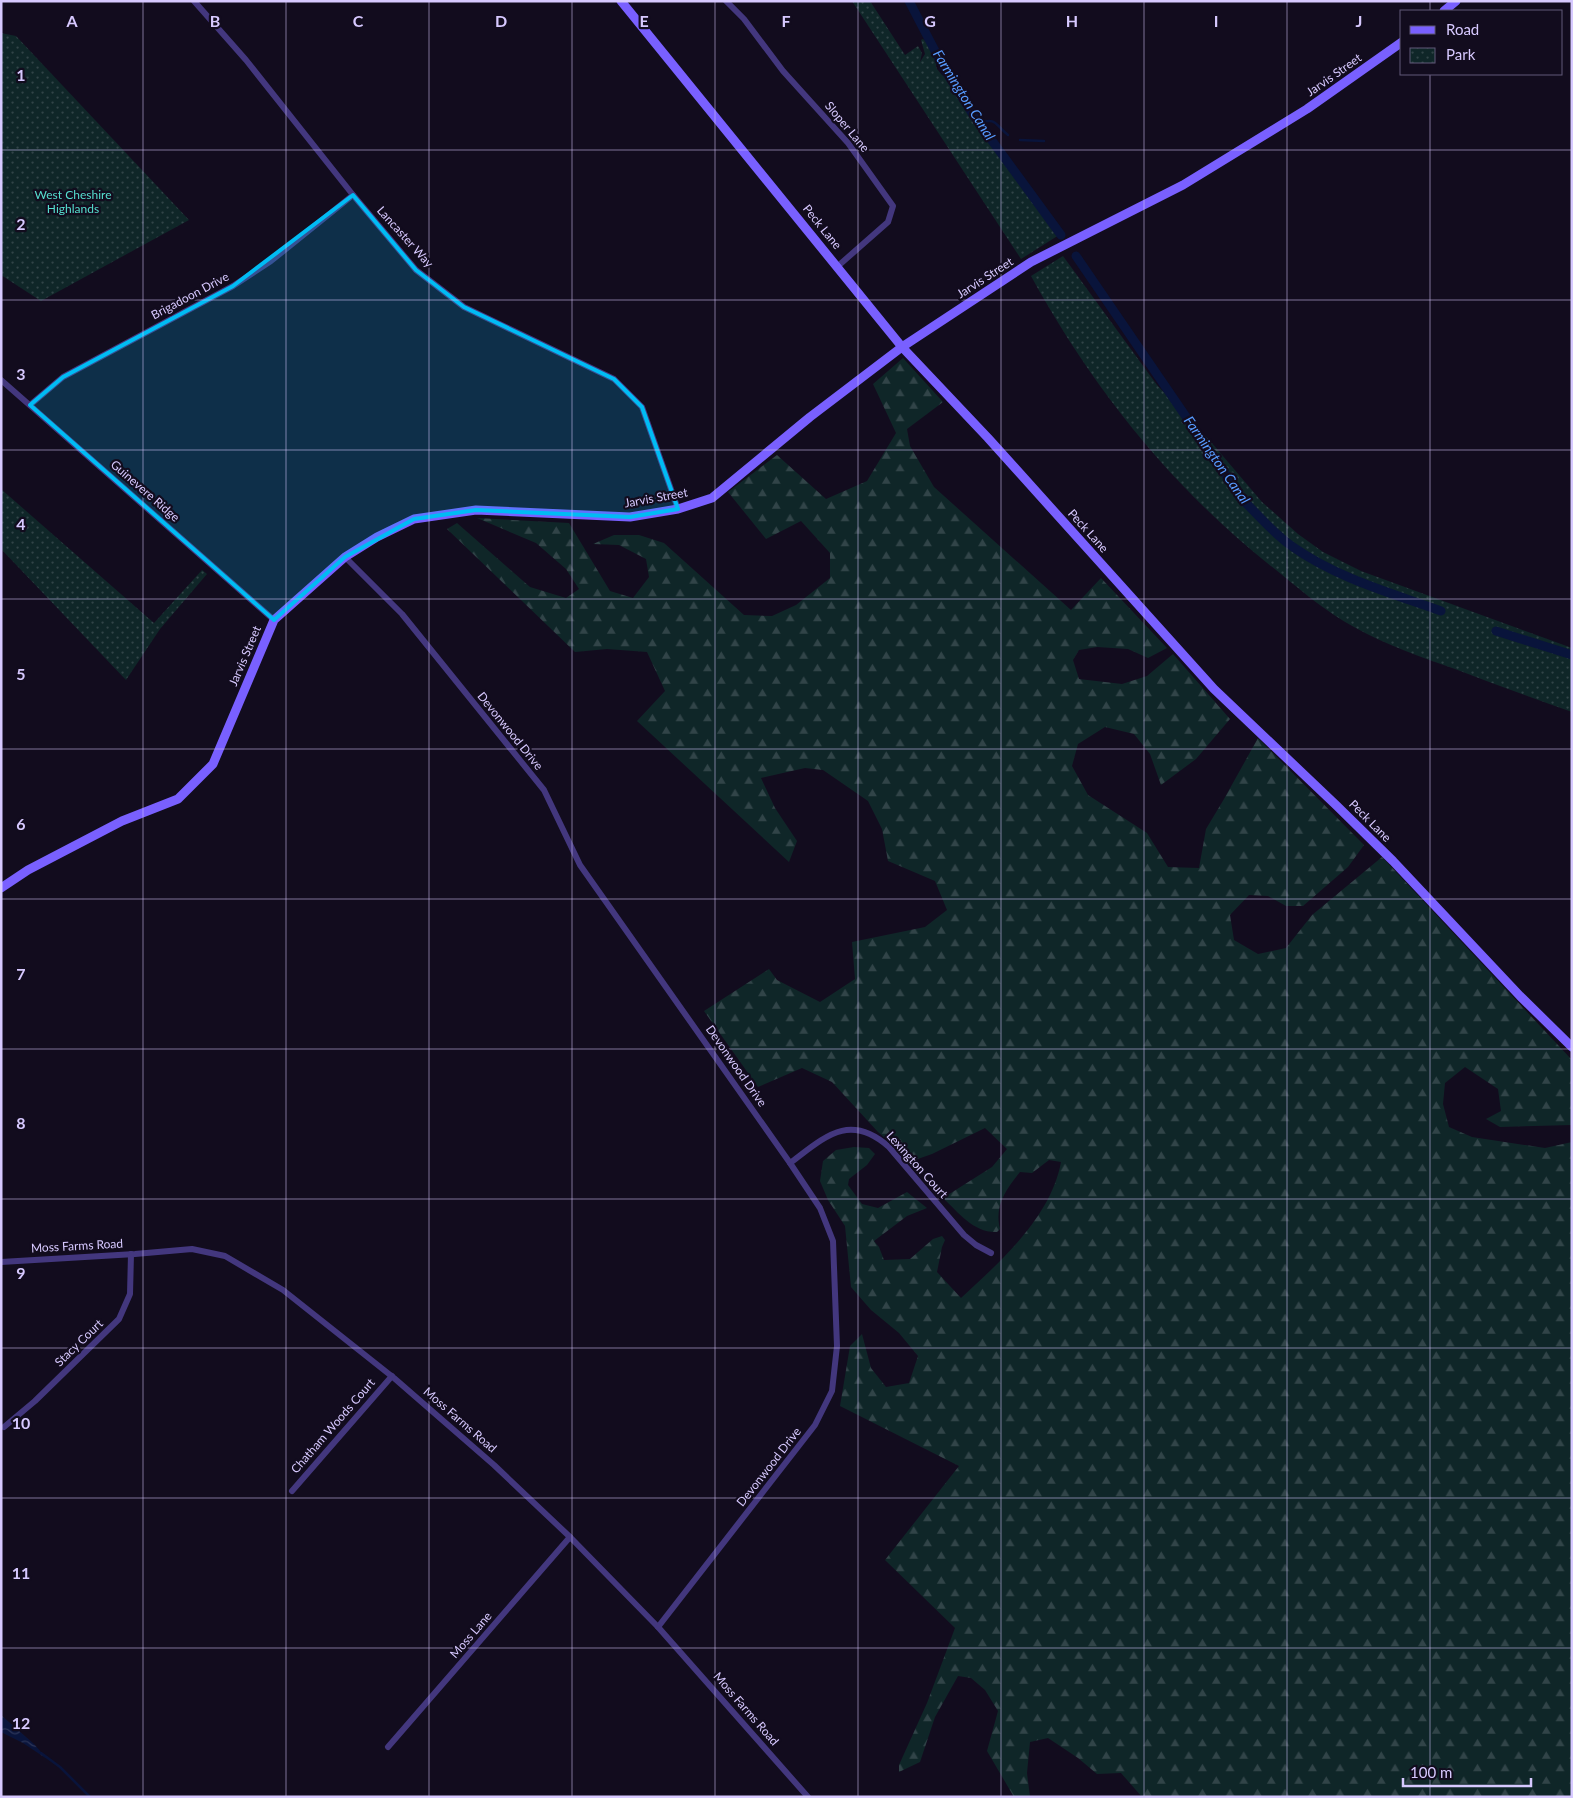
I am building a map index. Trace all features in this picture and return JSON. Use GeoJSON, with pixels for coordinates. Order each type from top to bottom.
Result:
{"type":"FeatureCollection","features":[{"type":"Feature","properties":{"kind":"street","name":"Lancaster Way"},"geometry":{"type":"LineString","coordinates":[[194,1],[246,60],[353,195],[416,270],[464,307],[614,379],[642,407],[678,509]]}},
{"type":"Feature","properties":{"kind":"street","name":"Peck Lane"},"geometry":{"type":"LineString","coordinates":[[620,1],[838,266],[902,347],[995,446],[1214,689],[1338,806],[1393,861],[1520,996],[1572,1047]]}},
{"type":"Feature","properties":{"kind":"street","name":"Sloper Lane"},"geometry":{"type":"LineString","coordinates":[[726,1],[744,18],[783,71],[848,143],[893,206],[888,222],[838,266]]}},
{"type":"Feature","properties":{"kind":"street"},"geometry":{"type":"LineString","coordinates":[[1445,10],[1456,1]]}},
{"type":"Feature","properties":{"kind":"street","name":"Jarvis Street"},"geometry":{"type":"LineString","coordinates":[[1,888],[28,870],[122,821],[178,799],[213,764],[274,620],[345,557],[377,537],[414,519],[476,510],[630,517],[678,509],[712,498],[810,417],[902,347],[1031,262],[1183,185],[1308,109],[1400,43]]}},
{"type":"Feature","properties":{"kind":"street","name":"Brigadoon Drive"},"geometry":{"type":"LineString","coordinates":[[30,405],[63,377],[233,286],[271,261],[353,195]]}},
{"type":"Feature","properties":{"kind":"street","name":"Guinevere Ridge"},"geometry":{"type":"LineString","coordinates":[[1,380],[274,620]]}},
{"type":"Feature","properties":{"kind":"street","name":"Devonwood Drive"},"geometry":{"type":"LineString","coordinates":[[345,557],[402,614],[544,790],[580,865],[790,1163],[820,1208],[833,1241],[837,1346],[832,1391],[815,1425],[658,1627]]}},
{"type":"Feature","properties":{"kind":"street","name":"Lexington Court"},"geometry":{"type":"LineString","coordinates":[[790,1163],[827,1135],[838,1131],[865,1131],[876,1136],[889,1146],[964,1235],[976,1245],[991,1253]]}},
{"type":"Feature","properties":{"kind":"street","name":"Moss Farms Road"},"geometry":{"type":"LineString","coordinates":[[1,1262],[192,1249],[225,1256],[283,1290],[392,1376],[494,1464],[570,1537],[658,1627],[808,1797]]}},
{"type":"Feature","properties":{"kind":"street","name":"Stacy Court"},"geometry":{"type":"LineString","coordinates":[[4,1427],[35,1401],[119,1319],[130,1294],[132,1254]]}},
{"type":"Feature","properties":{"kind":"street","name":"Chatham Woods Court"},"geometry":{"type":"LineString","coordinates":[[292,1491],[392,1376]]}},
{"type":"Feature","properties":{"kind":"street","name":"Moss Lane"},"geometry":{"type":"LineString","coordinates":[[388,1747],[570,1537]]}},
{"type":"Feature","properties":{"kind":"highlighted area"},"geometry":{"type":"Polygon","coordinates":[[[353,195],[416,270],[464,307],[614,379],[642,407],[678,509],[630,517],[476,510],[414,519],[345,557],[274,620],[30,405],[63,377],[233,286],[353,195]]]}},
{"type":"Feature","properties":{"kind":"green space"},"geometry":{"type":"Polygon","coordinates":[[[852,1],[870,1],[905,55],[918,46],[922,53],[920,62],[925,54],[921,40],[923,39],[929,44],[931,53],[938,57],[937,69],[950,80],[961,103],[980,127],[987,140],[1002,156],[1028,192],[1036,196],[1042,210],[1059,235],[1021,259],[852,1]]]}},
{"type":"Feature","properties":{"kind":"green space","name":"West Cheshire Highlands"},"geometry":{"type":"Polygon","coordinates":[[[1,33],[16,36],[189,220],[41,301],[1,275],[1,33]]]}},
{"type":"Feature","properties":{"kind":"green space"},"geometry":{"type":"Polygon","coordinates":[[[1063,256],[1157,385],[1211,442],[1262,502],[1298,534],[1323,552],[1361,571],[1572,648],[1572,712],[1417,655],[1366,633],[1316,602],[1243,543],[1206,509],[1140,438],[1082,360],[1031,276],[1063,256]]]}},
{"type":"Feature","properties":{"kind":"green space"},"geometry":{"type":"Polygon","coordinates":[[[903,358],[943,402],[907,429],[910,446],[934,487],[1071,610],[1101,578],[1167,648],[1148,658],[1128,649],[1097,647],[1079,650],[1073,660],[1079,679],[1122,684],[1147,676],[1173,654],[1230,719],[1196,759],[1161,785],[1150,754],[1134,734],[1105,727],[1078,744],[1072,766],[1088,795],[1147,833],[1168,867],[1199,868],[1206,829],[1258,738],[1364,845],[1348,867],[1303,906],[1286,906],[1268,896],[1249,895],[1230,915],[1234,940],[1258,954],[1286,948],[1312,915],[1382,857],[1572,1060],[1572,1125],[1500,1127],[1486,1119],[1501,1111],[1498,1089],[1465,1067],[1445,1083],[1443,1104],[1449,1127],[1472,1137],[1545,1148],[1572,1142],[1572,1797],[1142,1797],[1121,1773],[1097,1774],[1078,1758],[1048,1738],[1030,1742],[1027,1773],[1030,1797],[1014,1797],[987,1751],[998,1711],[985,1690],[971,1678],[958,1676],[935,1717],[920,1762],[899,1772],[899,1765],[927,1703],[955,1628],[885,1560],[959,1466],[840,1406],[850,1346],[862,1334],[871,1368],[886,1387],[909,1383],[918,1356],[899,1333],[871,1310],[851,1287],[845,1226],[828,1200],[820,1181],[823,1161],[836,1150],[854,1147],[869,1148],[875,1154],[867,1165],[849,1179],[848,1185],[862,1204],[878,1208],[907,1192],[927,1208],[907,1216],[874,1241],[879,1247],[884,1260],[910,1259],[933,1239],[942,1236],[945,1240],[937,1272],[961,1298],[1008,1253],[1036,1219],[1047,1201],[1061,1162],[1049,1160],[1032,1173],[1020,1172],[1002,1198],[999,1213],[1000,1229],[997,1232],[989,1231],[974,1226],[967,1221],[943,1198],[992,1167],[1007,1149],[985,1128],[932,1154],[912,1161],[878,1132],[832,1082],[802,1068],[758,1087],[704,1011],[769,969],[777,980],[820,1002],[855,979],[852,942],[925,927],[947,910],[935,881],[888,861],[882,829],[868,801],[823,770],[805,768],[761,778],[775,808],[797,841],[789,862],[637,721],[665,691],[647,652],[607,649],[575,652],[447,529],[457,523],[530,587],[566,598],[579,589],[566,569],[536,543],[477,518],[569,523],[610,591],[633,598],[649,577],[646,559],[619,545],[593,544],[614,535],[639,535],[664,543],[744,615],[772,616],[796,605],[830,578],[830,553],[801,521],[766,539],[728,492],[777,455],[826,499],[867,481],[896,433],[873,384],[903,358]]]}},
{"type":"Feature","properties":{"kind":"green space"},"geometry":{"type":"Polygon","coordinates":[[[1,489],[154,623],[202,570],[207,574],[160,629],[126,680],[1,549],[1,489]]]}},
{"type":"Feature","properties":{"kind":"water"},"geometry":{"type":"Polygon","coordinates":[[[1,1715],[34,1744],[47,1759],[23,1743],[1,1732],[1,1715]]]}},
{"type":"Feature","properties":{"kind":"waterway","name":"Farmington Canal"},"geometry":{"type":"LineString","coordinates":[[909,1],[945,70],[974,116],[1061,235]]}},
{"type":"Feature","properties":{"kind":"waterway"},"geometry":{"type":"LineString","coordinates":[[979,123],[985,121],[993,122],[1008,135]]}},
{"type":"Feature","properties":{"kind":"waterway"},"geometry":{"type":"LineString","coordinates":[[1020,140],[1044,141]]}},
{"type":"Feature","properties":{"kind":"waterway","name":"Farmington Canal"},"geometry":{"type":"LineString","coordinates":[[1076,256],[1243,500],[1273,531],[1293,547],[1328,568],[1365,584],[1441,611]]}},
{"type":"Feature","properties":{"kind":"waterway","name":"Farmington Canal"},"geometry":{"type":"LineString","coordinates":[[1496,631],[1572,655]]}},
{"type":"Feature","properties":{"kind":"waterway"},"geometry":{"type":"LineString","coordinates":[[41,1753],[60,1767],[90,1797]]}}]}
